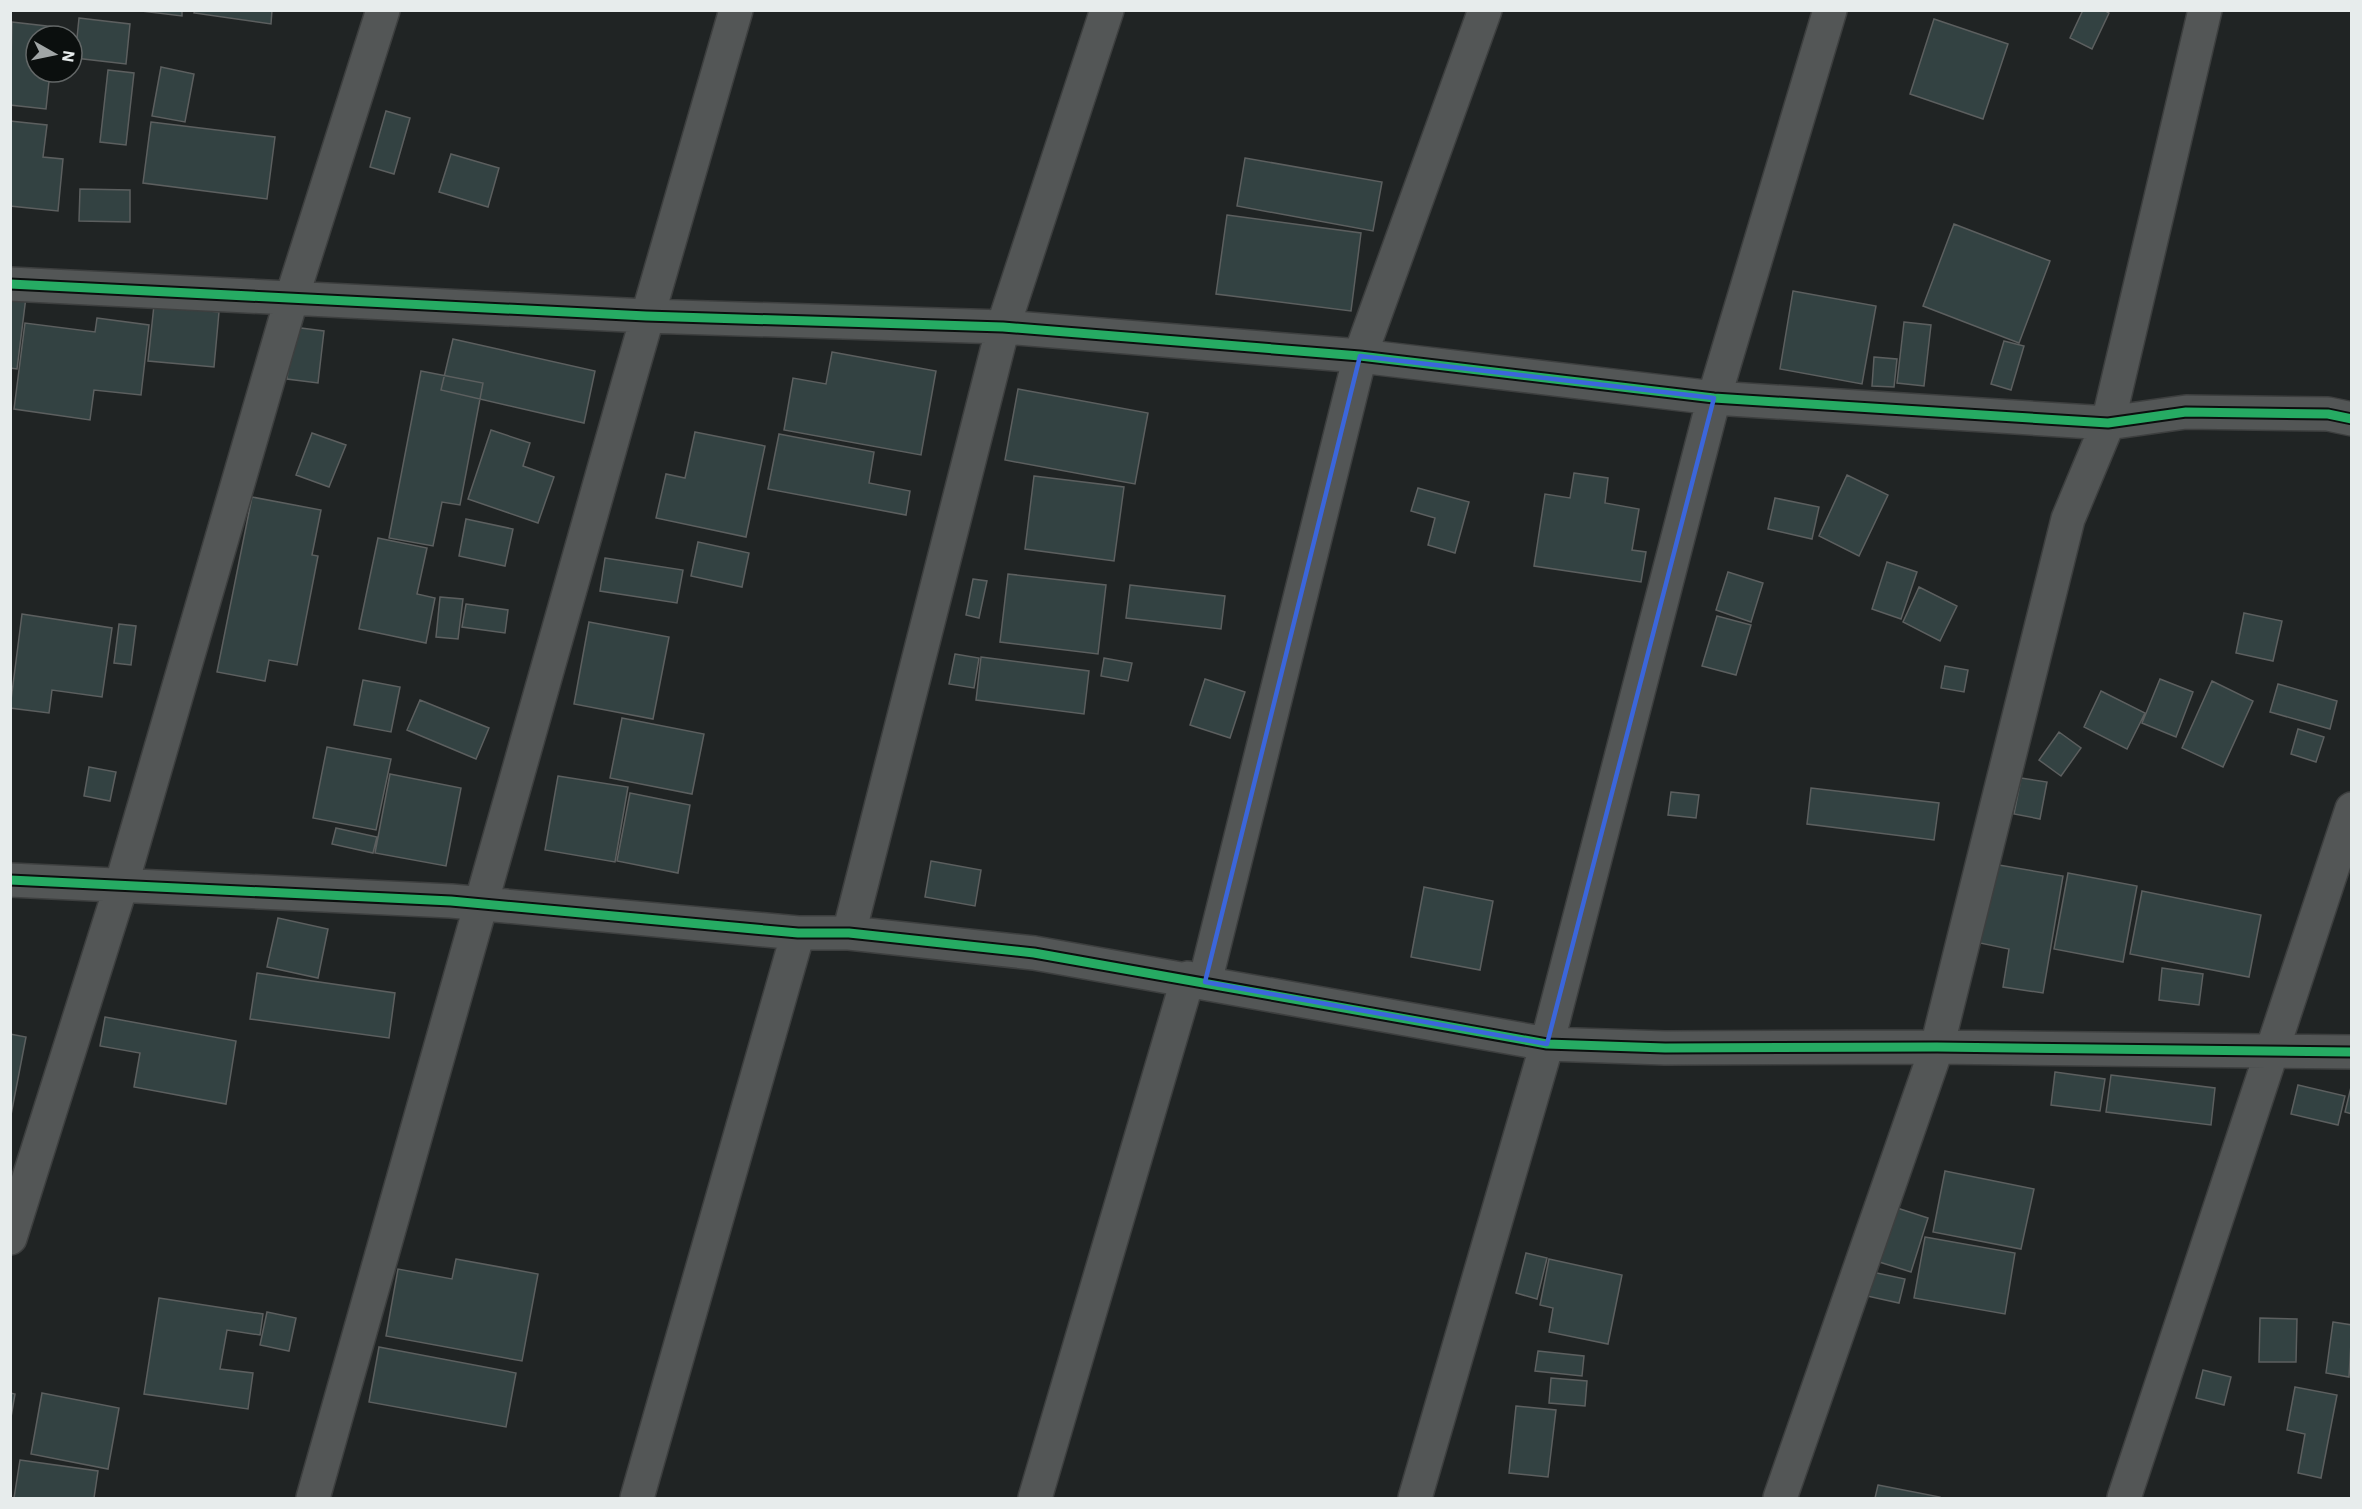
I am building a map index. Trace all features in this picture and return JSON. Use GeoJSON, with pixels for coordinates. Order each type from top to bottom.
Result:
{"type":"FeatureCollection","features":[{"type":"Feature","properties":{"kind":"street"},"geometry":{"type":"LineString","coordinates":[[10,1238],[121,886],[292,297],[382,10]]}},
{"type":"Feature","properties":{"kind":"street"},"geometry":{"type":"LineString","coordinates":[[313,1498],[484,904],[646,316],[736,10]]}},
{"type":"Feature","properties":{"kind":"street"},"geometry":{"type":"LineString","coordinates":[[849,933],[1004,327],[1107,10]]}},
{"type":"Feature","properties":{"kind":"street"},"geometry":{"type":"LineString","coordinates":[[1035,1498],[1197,980],[1360,356],[1485,10]]}},
{"type":"Feature","properties":{"kind":"street"},"geometry":{"type":"LineString","coordinates":[[1415,1498],[1546,1044],[1714,398],[1830,10]]}},
{"type":"Feature","properties":{"kind":"street"},"geometry":{"type":"LineString","coordinates":[[1780,1498],[1938,1047],[2068,519],[2108,423],[2205,10]]}},
{"type":"Feature","properties":{"kind":"street"},"geometry":{"type":"LineString","coordinates":[[10,284],[646,316],[1004,327],[1360,356],[1714,398],[2108,423],[2186,411],[2328,414],[2352,419]]}},
{"type":"Feature","properties":{"kind":"street"},"geometry":{"type":"LineString","coordinates":[[2124,1498],[2352,809]]}},
{"type":"Feature","properties":{"kind":"street"},"geometry":{"type":"LineString","coordinates":[[10,880],[484,904],[798,933],[849,933],[1034,952],[1546,1044],[1665,1048],[1938,1047],[2273,1049],[2352,1052]]}},
{"type":"Feature","properties":{"kind":"street"},"geometry":{"type":"LineString","coordinates":[[637,1498],[798,933]]}},
{"type":"Feature","properties":{"kind":"highlighted area"},"geometry":{"type":"Polygon","coordinates":[[[1360,356],[1714,398],[1547,1044],[1205,982],[1360,356]]]}},
{"type":"Feature","properties":{"kind":"building"},"geometry":{"type":"Polygon","coordinates":[[[133,10],[182,10],[182,16],[133,10]]]}},
{"type":"Feature","properties":{"kind":"building"},"geometry":{"type":"Polygon","coordinates":[[[195,10],[272,10],[271,24],[194,13],[195,10]]]}},
{"type":"Feature","properties":{"kind":"building"},"geometry":{"type":"Polygon","coordinates":[[[2083,10],[2104,10],[2109,13],[2092,49],[2070,38],[2083,10]]]}},
{"type":"Feature","properties":{"kind":"building"},"geometry":{"type":"Polygon","coordinates":[[[79,18],[130,24],[126,64],[84,59],[84,24],[78,24],[79,18]]]}},
{"type":"Feature","properties":{"kind":"building"},"geometry":{"type":"Polygon","coordinates":[[[1934,19],[2008,44],[1983,119],[1910,94],[1934,19]]]}},
{"type":"Feature","properties":{"kind":"building"},"geometry":{"type":"Polygon","coordinates":[[[12,22],[29,24],[24,24],[24,84],[49,84],[46,109],[10,105],[12,22]]]}},
{"type":"Feature","properties":{"kind":"building"},"geometry":{"type":"Polygon","coordinates":[[[161,67],[194,74],[185,122],[152,116],[161,67]]]}},
{"type":"Feature","properties":{"kind":"building"},"geometry":{"type":"Polygon","coordinates":[[[108,70],[134,73],[126,145],[100,142],[108,70]]]}},
{"type":"Feature","properties":{"kind":"building"},"geometry":{"type":"Polygon","coordinates":[[[386,111],[410,118],[394,174],[370,167],[386,111]]]}},
{"type":"Feature","properties":{"kind":"building"},"geometry":{"type":"Polygon","coordinates":[[[10,121],[47,125],[43,157],[63,159],[58,211],[10,206],[10,121]]]}},
{"type":"Feature","properties":{"kind":"building"},"geometry":{"type":"Polygon","coordinates":[[[151,122],[275,137],[267,199],[143,183],[151,122]]]}},
{"type":"Feature","properties":{"kind":"building"},"geometry":{"type":"Polygon","coordinates":[[[451,154],[499,168],[488,207],[439,192],[451,154]]]}},
{"type":"Feature","properties":{"kind":"building"},"geometry":{"type":"Polygon","coordinates":[[[1245,158],[1382,182],[1373,231],[1237,206],[1245,158]]]}},
{"type":"Feature","properties":{"kind":"building"},"geometry":{"type":"Polygon","coordinates":[[[80,189],[130,190],[130,222],[79,221],[80,189]]]}},
{"type":"Feature","properties":{"kind":"building"},"geometry":{"type":"Polygon","coordinates":[[[1227,215],[1361,233],[1351,311],[1216,294],[1227,215]]]}},
{"type":"Feature","properties":{"kind":"building"},"geometry":{"type":"Polygon","coordinates":[[[1954,224],[2050,261],[2019,343],[1923,306],[1954,224]]]}},
{"type":"Feature","properties":{"kind":"building"},"geometry":{"type":"Polygon","coordinates":[[[1793,291],[1876,306],[1862,384],[1780,369],[1793,291]]]}},
{"type":"Feature","properties":{"kind":"building"},"geometry":{"type":"Polygon","coordinates":[[[10,295],[26,297],[17,369],[10,368],[10,295]]]}},
{"type":"Feature","properties":{"kind":"building"},"geometry":{"type":"Polygon","coordinates":[[[154,305],[219,312],[214,367],[148,361],[154,305]]]}},
{"type":"Feature","properties":{"kind":"building"},"geometry":{"type":"Polygon","coordinates":[[[97,318],[149,325],[141,395],[94,390],[90,420],[14,409],[25,323],[95,332],[97,318]]]}},
{"type":"Feature","properties":{"kind":"building"},"geometry":{"type":"Polygon","coordinates":[[[1904,322],[1931,325],[1924,386],[1897,383],[1904,322]]]}},
{"type":"Feature","properties":{"kind":"building"},"geometry":{"type":"Polygon","coordinates":[[[293,327],[324,331],[318,383],[287,379],[293,327]]]}},
{"type":"Feature","properties":{"kind":"building"},"geometry":{"type":"Polygon","coordinates":[[[453,339],[595,371],[584,423],[441,390],[453,339]]]}},
{"type":"Feature","properties":{"kind":"building"},"geometry":{"type":"Polygon","coordinates":[[[2004,341],[2024,346],[2011,390],[1991,384],[2004,341]]]}},
{"type":"Feature","properties":{"kind":"building"},"geometry":{"type":"Polygon","coordinates":[[[832,352],[936,371],[921,455],[784,430],[793,378],[826,384],[832,352]]]}},
{"type":"Feature","properties":{"kind":"building"},"geometry":{"type":"Polygon","coordinates":[[[1874,357],[1897,359],[1894,387],[1872,386],[1874,357]]]}},
{"type":"Feature","properties":{"kind":"building"},"geometry":{"type":"Polygon","coordinates":[[[421,371],[483,383],[460,505],[442,502],[433,546],[389,538],[421,371]]]}},
{"type":"Feature","properties":{"kind":"building"},"geometry":{"type":"Polygon","coordinates":[[[1018,389],[1148,413],[1135,484],[1005,460],[1018,389]]]}},
{"type":"Feature","properties":{"kind":"building"},"geometry":{"type":"Polygon","coordinates":[[[491,430],[530,443],[523,466],[554,477],[538,523],[468,499],[491,430]]]}},
{"type":"Feature","properties":{"kind":"building"},"geometry":{"type":"Polygon","coordinates":[[[695,432],[765,446],[746,537],[656,518],[666,474],[685,478],[695,432]]]}},
{"type":"Feature","properties":{"kind":"building"},"geometry":{"type":"Polygon","coordinates":[[[312,433],[346,445],[329,487],[296,475],[312,433]]]}},
{"type":"Feature","properties":{"kind":"building"},"geometry":{"type":"Polygon","coordinates":[[[779,434],[874,452],[869,483],[910,491],[906,515],[768,489],[779,434]]]}},
{"type":"Feature","properties":{"kind":"building"},"geometry":{"type":"Polygon","coordinates":[[[1574,473],[1608,478],[1605,503],[1639,509],[1632,550],[1646,552],[1641,582],[1534,566],[1545,494],[1570,498],[1574,473]]]}},
{"type":"Feature","properties":{"kind":"building"},"geometry":{"type":"Polygon","coordinates":[[[1847,475],[1888,495],[1859,556],[1819,536],[1847,475]]]}},
{"type":"Feature","properties":{"kind":"building"},"geometry":{"type":"Polygon","coordinates":[[[1034,476],[1124,487],[1114,561],[1025,549],[1034,476]]]}},
{"type":"Feature","properties":{"kind":"building"},"geometry":{"type":"Polygon","coordinates":[[[1418,488],[1469,502],[1455,553],[1428,545],[1435,518],[1411,511],[1418,488]]]}},
{"type":"Feature","properties":{"kind":"building"},"geometry":{"type":"Polygon","coordinates":[[[252,497],[321,510],[312,555],[318,556],[297,665],[269,660],[265,681],[217,672],[252,497]]]}},
{"type":"Feature","properties":{"kind":"building"},"geometry":{"type":"Polygon","coordinates":[[[1775,498],[1819,507],[1812,539],[1768,529],[1775,498]]]}},
{"type":"Feature","properties":{"kind":"building"},"geometry":{"type":"Polygon","coordinates":[[[466,519],[513,529],[505,566],[459,556],[466,519]]]}},
{"type":"Feature","properties":{"kind":"building"},"geometry":{"type":"Polygon","coordinates":[[[378,538],[427,548],[417,594],[435,598],[426,643],[359,629],[378,538]]]}},
{"type":"Feature","properties":{"kind":"building"},"geometry":{"type":"Polygon","coordinates":[[[698,542],[749,553],[742,587],[691,576],[698,542]]]}},
{"type":"Feature","properties":{"kind":"building"},"geometry":{"type":"Polygon","coordinates":[[[605,558],[683,570],[677,603],[600,591],[605,558]]]}},
{"type":"Feature","properties":{"kind":"building"},"geometry":{"type":"Polygon","coordinates":[[[1887,562],[1917,572],[1901,619],[1872,609],[1887,562]]]}},
{"type":"Feature","properties":{"kind":"building"},"geometry":{"type":"Polygon","coordinates":[[[1728,572],[1763,583],[1751,622],[1716,610],[1728,572]]]}},
{"type":"Feature","properties":{"kind":"building"},"geometry":{"type":"Polygon","coordinates":[[[1008,574],[1106,585],[1098,654],[1000,642],[1008,574]]]}},
{"type":"Feature","properties":{"kind":"building"},"geometry":{"type":"Polygon","coordinates":[[[973,579],[987,581],[979,618],[966,615],[973,579]]]}},
{"type":"Feature","properties":{"kind":"building"},"geometry":{"type":"Polygon","coordinates":[[[1130,585],[1225,596],[1221,629],[1126,618],[1130,585]]]}},
{"type":"Feature","properties":{"kind":"building"},"geometry":{"type":"Polygon","coordinates":[[[1919,587],[1957,606],[1940,641],[1903,622],[1919,587]]]}},
{"type":"Feature","properties":{"kind":"building"},"geometry":{"type":"Polygon","coordinates":[[[440,597],[463,599],[458,639],[436,637],[440,597]]]}},
{"type":"Feature","properties":{"kind":"building"},"geometry":{"type":"Polygon","coordinates":[[[466,604],[508,610],[505,633],[462,627],[466,604]]]}},
{"type":"Feature","properties":{"kind":"building"},"geometry":{"type":"Polygon","coordinates":[[[2244,613],[2282,621],[2273,661],[2236,653],[2244,613]]]}},
{"type":"Feature","properties":{"kind":"building"},"geometry":{"type":"Polygon","coordinates":[[[22,614],[112,628],[102,697],[52,690],[49,713],[10,708],[22,614]]]}},
{"type":"Feature","properties":{"kind":"building"},"geometry":{"type":"Polygon","coordinates":[[[1717,616],[1751,625],[1736,675],[1702,666],[1717,616]]]}},
{"type":"Feature","properties":{"kind":"building"},"geometry":{"type":"Polygon","coordinates":[[[589,622],[669,637],[653,719],[574,704],[589,622]]]}},
{"type":"Feature","properties":{"kind":"building"},"geometry":{"type":"Polygon","coordinates":[[[119,624],[136,626],[131,665],[114,663],[119,624]]]}},
{"type":"Feature","properties":{"kind":"building"},"geometry":{"type":"Polygon","coordinates":[[[955,654],[979,658],[974,688],[949,684],[955,654]]]}},
{"type":"Feature","properties":{"kind":"building"},"geometry":{"type":"Polygon","coordinates":[[[981,657],[1089,671],[1084,714],[976,700],[981,657]]]}},
{"type":"Feature","properties":{"kind":"building"},"geometry":{"type":"Polygon","coordinates":[[[1104,658],[1132,663],[1128,681],[1101,676],[1104,658]]]}},
{"type":"Feature","properties":{"kind":"building"},"geometry":{"type":"Polygon","coordinates":[[[1945,666],[1968,670],[1964,692],[1941,688],[1945,666]]]}},
{"type":"Feature","properties":{"kind":"building"},"geometry":{"type":"Polygon","coordinates":[[[1205,679],[1245,692],[1230,738],[1190,725],[1205,679]]]}},
{"type":"Feature","properties":{"kind":"building"},"geometry":{"type":"Polygon","coordinates":[[[2160,679],[2193,692],[2176,737],[2142,723],[2160,679]]]}},
{"type":"Feature","properties":{"kind":"building"},"geometry":{"type":"Polygon","coordinates":[[[363,680],[400,687],[391,732],[354,725],[363,680]]]}},
{"type":"Feature","properties":{"kind":"building"},"geometry":{"type":"Polygon","coordinates":[[[2212,681],[2253,701],[2223,767],[2182,748],[2212,681]]]}},
{"type":"Feature","properties":{"kind":"building"},"geometry":{"type":"Polygon","coordinates":[[[2278,684],[2337,701],[2330,729],[2270,712],[2278,684]]]}},
{"type":"Feature","properties":{"kind":"building"},"geometry":{"type":"Polygon","coordinates":[[[2101,691],[2145,713],[2127,749],[2084,727],[2101,691]]]}},
{"type":"Feature","properties":{"kind":"building"},"geometry":{"type":"Polygon","coordinates":[[[420,700],[489,728],[476,759],[407,730],[420,700]]]}},
{"type":"Feature","properties":{"kind":"building"},"geometry":{"type":"Polygon","coordinates":[[[622,718],[704,734],[692,794],[610,778],[622,718]]]}},
{"type":"Feature","properties":{"kind":"building"},"geometry":{"type":"Polygon","coordinates":[[[2298,729],[2324,737],[2316,762],[2291,754],[2298,729]]]}},
{"type":"Feature","properties":{"kind":"building"},"geometry":{"type":"Polygon","coordinates":[[[2059,732],[2081,748],[2061,776],[2039,760],[2059,732]]]}},
{"type":"Feature","properties":{"kind":"building"},"geometry":{"type":"Polygon","coordinates":[[[327,747],[391,759],[376,830],[313,818],[327,747]]]}},
{"type":"Feature","properties":{"kind":"building"},"geometry":{"type":"Polygon","coordinates":[[[89,767],[116,772],[110,801],[84,796],[89,767]]]}},
{"type":"Feature","properties":{"kind":"building"},"geometry":{"type":"Polygon","coordinates":[[[390,774],[461,788],[446,866],[375,853],[390,774]]]}},
{"type":"Feature","properties":{"kind":"building"},"geometry":{"type":"Polygon","coordinates":[[[558,776],[628,787],[615,862],[545,850],[558,776]]]}},
{"type":"Feature","properties":{"kind":"building"},"geometry":{"type":"Polygon","coordinates":[[[2021,778],[2047,782],[2040,819],[2014,814],[2021,778]]]}},
{"type":"Feature","properties":{"kind":"building"},"geometry":{"type":"Polygon","coordinates":[[[1811,788],[1939,803],[1934,840],[1807,824],[1811,788]]]}},
{"type":"Feature","properties":{"kind":"building"},"geometry":{"type":"Polygon","coordinates":[[[1671,792],[1699,795],[1696,818],[1668,815],[1671,792]]]}},
{"type":"Feature","properties":{"kind":"building"},"geometry":{"type":"Polygon","coordinates":[[[630,793],[690,805],[678,873],[617,861],[630,793]]]}},
{"type":"Feature","properties":{"kind":"building"},"geometry":{"type":"Polygon","coordinates":[[[336,828],[377,837],[373,853],[332,844],[336,828]]]}},
{"type":"Feature","properties":{"kind":"building"},"geometry":{"type":"Polygon","coordinates":[[[931,861],[981,870],[975,906],[925,897],[931,861]]]}},
{"type":"Feature","properties":{"kind":"building"},"geometry":{"type":"Polygon","coordinates":[[[1993,864],[2063,876],[2043,993],[2003,987],[2009,949],[1980,943],[1993,864]]]}},
{"type":"Feature","properties":{"kind":"building"},"geometry":{"type":"Polygon","coordinates":[[[2068,873],[2137,886],[2123,962],[2054,949],[2068,873]]]}},
{"type":"Feature","properties":{"kind":"building"},"geometry":{"type":"Polygon","coordinates":[[[1424,887],[1493,901],[1480,970],[1411,957],[1424,887]]]}},
{"type":"Feature","properties":{"kind":"building"},"geometry":{"type":"Polygon","coordinates":[[[2142,891],[2261,915],[2249,977],[2130,954],[2142,891]]]}},
{"type":"Feature","properties":{"kind":"building"},"geometry":{"type":"Polygon","coordinates":[[[278,918],[328,929],[318,978],[267,967],[278,918]]]}},
{"type":"Feature","properties":{"kind":"building"},"geometry":{"type":"Polygon","coordinates":[[[2162,968],[2203,974],[2199,1005],[2159,1000],[2162,968]]]}},
{"type":"Feature","properties":{"kind":"building"},"geometry":{"type":"Polygon","coordinates":[[[257,973],[395,993],[389,1038],[250,1019],[257,973]]]}},
{"type":"Feature","properties":{"kind":"building"},"geometry":{"type":"Polygon","coordinates":[[[105,1017],[236,1041],[226,1104],[134,1087],[140,1053],[100,1046],[105,1017]]]}},
{"type":"Feature","properties":{"kind":"building"},"geometry":{"type":"Polygon","coordinates":[[[10,1034],[26,1037],[11,1115],[10,1115],[10,1034]]]}},
{"type":"Feature","properties":{"kind":"building"},"geometry":{"type":"Polygon","coordinates":[[[2055,1072],[2105,1079],[2100,1111],[2051,1105],[2055,1072]]]}},
{"type":"Feature","properties":{"kind":"building"},"geometry":{"type":"Polygon","coordinates":[[[2111,1075],[2215,1088],[2211,1125],[2106,1112],[2111,1075]]]}},
{"type":"Feature","properties":{"kind":"building"},"geometry":{"type":"Polygon","coordinates":[[[2298,1085],[2345,1096],[2338,1125],[2291,1114],[2298,1085]]]}},
{"type":"Feature","properties":{"kind":"building"},"geometry":{"type":"Polygon","coordinates":[[[2352,1088],[2352,1114],[2345,1112],[2352,1088]]]}},
{"type":"Feature","properties":{"kind":"building"},"geometry":{"type":"Polygon","coordinates":[[[1945,1171],[2034,1189],[2021,1249],[1933,1232],[1945,1171]]]}},
{"type":"Feature","properties":{"kind":"building"},"geometry":{"type":"Polygon","coordinates":[[[1894,1207],[1928,1218],[1911,1272],[1876,1261],[1894,1207]]]}},
{"type":"Feature","properties":{"kind":"building"},"geometry":{"type":"Polygon","coordinates":[[[1925,1237],[2015,1253],[2005,1314],[1914,1298],[1925,1237]]]}},
{"type":"Feature","properties":{"kind":"building"},"geometry":{"type":"Polygon","coordinates":[[[1526,1253],[1547,1258],[1537,1299],[1516,1293],[1526,1253]]]}},
{"type":"Feature","properties":{"kind":"building"},"geometry":{"type":"Polygon","coordinates":[[[456,1259],[538,1274],[522,1361],[386,1336],[398,1269],[452,1279],[456,1259]]]}},
{"type":"Feature","properties":{"kind":"building"},"geometry":{"type":"Polygon","coordinates":[[[1549,1259],[1622,1275],[1608,1344],[1549,1332],[1553,1308],[1540,1305],[1549,1259]]]}},
{"type":"Feature","properties":{"kind":"building"},"geometry":{"type":"Polygon","coordinates":[[[1872,1272],[1905,1279],[1899,1303],[1867,1296],[1872,1272]]]}},
{"type":"Feature","properties":{"kind":"building"},"geometry":{"type":"Polygon","coordinates":[[[159,1298],[263,1314],[260,1335],[227,1330],[220,1369],[253,1373],[248,1409],[144,1394],[159,1298]]]}},
{"type":"Feature","properties":{"kind":"building"},"geometry":{"type":"Polygon","coordinates":[[[267,1312],[296,1318],[289,1351],[260,1345],[267,1312]]]}},
{"type":"Feature","properties":{"kind":"building"},"geometry":{"type":"Polygon","coordinates":[[[2260,1318],[2297,1319],[2296,1362],[2259,1362],[2260,1318]]]}},
{"type":"Feature","properties":{"kind":"building"},"geometry":{"type":"Polygon","coordinates":[[[2333,1322],[2352,1325],[2349,1377],[2326,1373],[2333,1322]]]}},
{"type":"Feature","properties":{"kind":"building"},"geometry":{"type":"Polygon","coordinates":[[[379,1347],[516,1373],[506,1427],[369,1402],[379,1347]]]}},
{"type":"Feature","properties":{"kind":"building"},"geometry":{"type":"Polygon","coordinates":[[[1538,1351],[1584,1356],[1582,1376],[1535,1371],[1538,1351]]]}},
{"type":"Feature","properties":{"kind":"building"},"geometry":{"type":"Polygon","coordinates":[[[2203,1370],[2231,1377],[2224,1405],[2196,1398],[2203,1370]]]}},
{"type":"Feature","properties":{"kind":"building"},"geometry":{"type":"Polygon","coordinates":[[[1551,1378],[1587,1381],[1585,1406],[1549,1403],[1551,1378]]]}},
{"type":"Feature","properties":{"kind":"building"},"geometry":{"type":"Polygon","coordinates":[[[2295,1387],[2337,1395],[2321,1478],[2298,1473],[2305,1434],[2287,1430],[2295,1387]]]}},
{"type":"Feature","properties":{"kind":"building"},"geometry":{"type":"Polygon","coordinates":[[[10,1393],[15,1394],[10,1423],[10,1393]]]}},
{"type":"Feature","properties":{"kind":"building"},"geometry":{"type":"Polygon","coordinates":[[[42,1393],[119,1408],[108,1469],[31,1454],[42,1393]]]}},
{"type":"Feature","properties":{"kind":"building"},"geometry":{"type":"Polygon","coordinates":[[[1516,1406],[1556,1410],[1548,1477],[1509,1473],[1516,1406]]]}},
{"type":"Feature","properties":{"kind":"building"},"geometry":{"type":"Polygon","coordinates":[[[20,1460],[98,1471],[94,1498],[14,1498],[20,1460]]]}},
{"type":"Feature","properties":{"kind":"building"},"geometry":{"type":"Polygon","coordinates":[[[1878,1485],[1940,1497],[1940,1498],[1875,1498],[1878,1485]]]}},
{"type":"Feature","properties":{"kind":"cycle path"},"geometry":{"type":"LineString","coordinates":[[10,284],[646,316],[1003,327],[1360,356],[1714,398],[2108,423],[2186,412],[2328,414],[2352,419]]}},
{"type":"Feature","properties":{"kind":"cycle path"},"geometry":{"type":"LineString","coordinates":[[10,880],[451,901],[798,933],[849,933],[1034,953],[1547,1044],[1665,1048],[1937,1047],[2352,1052]]}}]}
